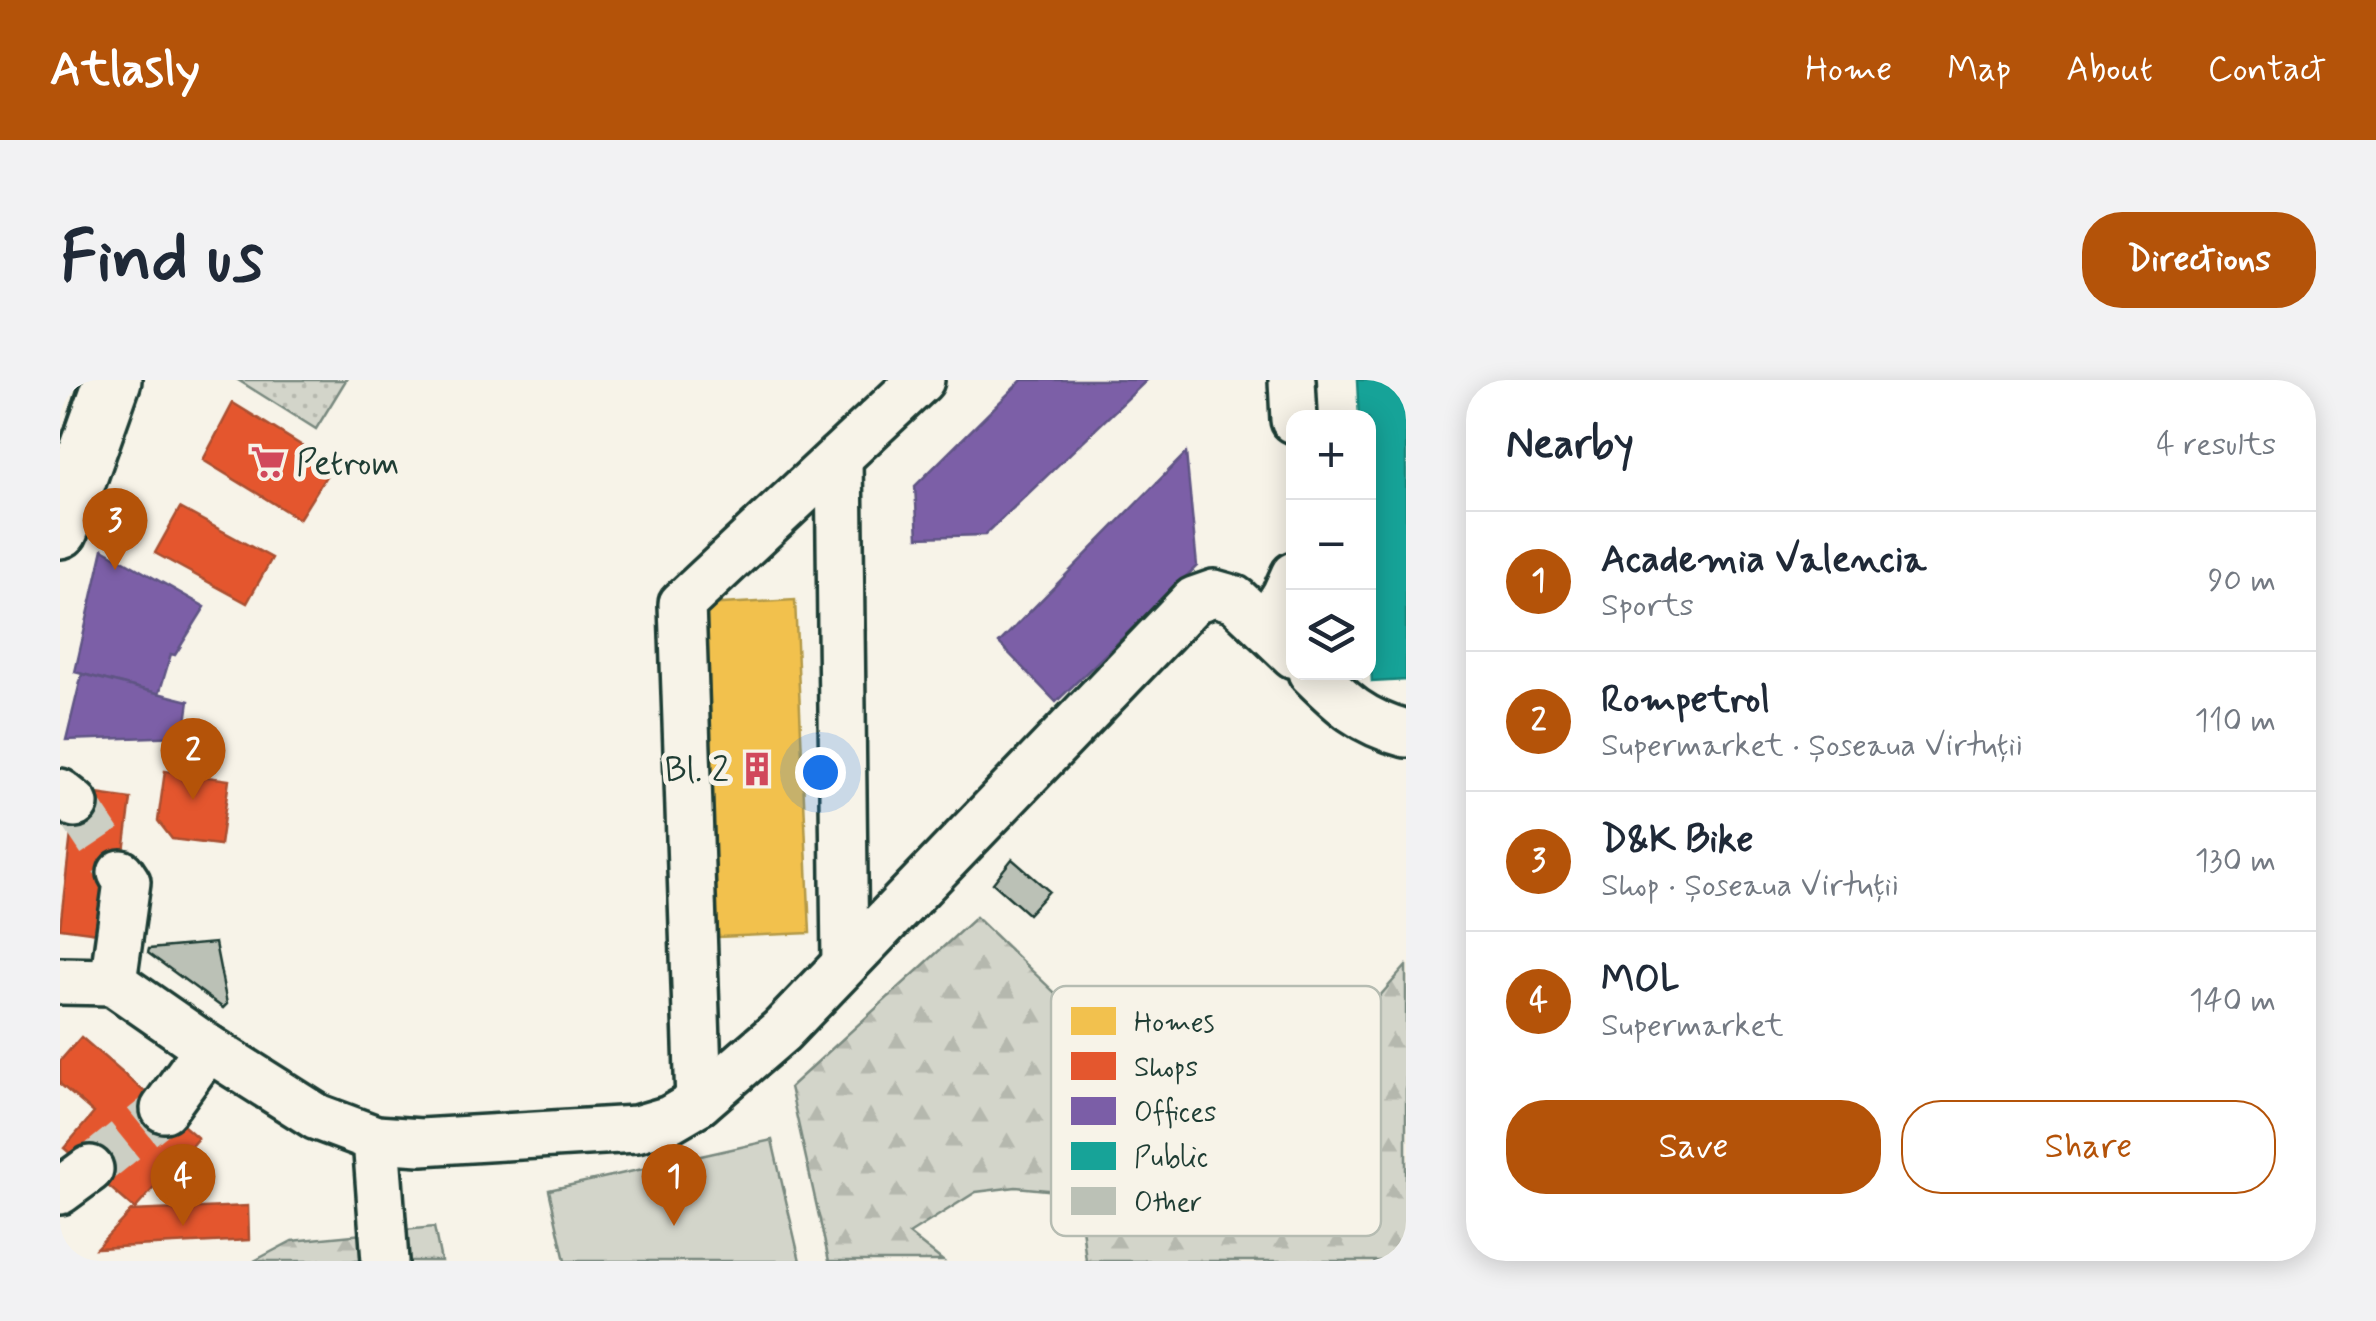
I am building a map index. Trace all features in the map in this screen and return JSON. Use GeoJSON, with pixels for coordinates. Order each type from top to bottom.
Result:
{"type":"FeatureCollection","features":[{"type":"Feature","properties":{"kind":"main road"},"geometry":{"type":"LineString","coordinates":[[60,530],[112,380]]}},
{"type":"Feature","properties":{"kind":"lane"},"geometry":{"type":"LineString","coordinates":[[700,1102],[682,604],[921,380]]}},
{"type":"Feature","properties":{"kind":"lane"},"geometry":{"type":"LineString","coordinates":[[1292,380],[1294,410]]}},
{"type":"Feature","properties":{"kind":"lane"},"geometry":{"type":"LineString","coordinates":[[839,457],[845,963]]}},
{"type":"Feature","properties":{"kind":"lane"},"geometry":{"type":"LineString","coordinates":[[1279,641],[1287,590]]}},
{"type":"Feature","properties":{"kind":"lane"},"geometry":{"type":"LineString","coordinates":[[60,981],[112,982],[317,1117],[376,1139],[421,1142],[636,1128],[670,1119],[700,1102],[781,1031],[1194,600],[1214,593],[1234,599],[1279,641]]}},
{"type":"Feature","properties":{"kind":"lane"},"geometry":{"type":"LineString","coordinates":[[1319,680],[1350,711],[1381,727],[1406,734]]}},
{"type":"Feature","properties":{"kind":"lane"},"geometry":{"type":"LineString","coordinates":[[112,982],[127,882],[121,873]]}},
{"type":"Feature","properties":{"kind":"lane"},"geometry":{"type":"LineString","coordinates":[[164,1109],[208,1048]]}},
{"type":"Feature","properties":{"kind":"lane"},"geometry":{"type":"LineString","coordinates":[[376,1139],[385,1261]]}},
{"type":"Feature","properties":{"kind":"green space"},"geometry":{"type":"Polygon","coordinates":[[[238,380],[346,380],[316,429],[238,380]]]}},
{"type":"Feature","properties":{"kind":"green space"},"geometry":{"type":"Polygon","coordinates":[[[976,917],[1051,989],[1051,1190],[1016,1187],[976,1192],[909,1234],[943,1261],[829,1261],[790,1087],[976,917]]]}},
{"type":"Feature","properties":{"kind":"green space"},"geometry":{"type":"Polygon","coordinates":[[[1406,966],[1406,1261],[1086,1261],[1083,1236],[1381,1236],[1381,995],[1406,966]]]}},
{"type":"Feature","properties":{"kind":"green space"},"geometry":{"type":"Polygon","coordinates":[[[772,1140],[800,1261],[565,1261],[549,1190],[772,1140]]]}},
{"type":"Feature","properties":{"kind":"green space"},"geometry":{"type":"Polygon","coordinates":[[[434,1227],[441,1261],[254,1261],[292,1241],[434,1227]]]}},
{"type":"Feature","properties":{"kind":"building: Homes","name":"Bl. 2"},"geometry":{"type":"Polygon","coordinates":[[[795,600],[810,933],[718,937],[704,605],[795,600]]]}},
{"type":"Feature","properties":{"kind":"building: Shops","name":"Petrom"},"geometry":{"type":"Polygon","coordinates":[[[233,403],[333,465],[299,519],[203,460],[233,403]]]}},
{"type":"Feature","properties":{"kind":"building: Shops","name":"Petrom"},"geometry":{"type":"Polygon","coordinates":[[[180,508],[272,558],[247,603],[155,553],[180,508]]]}},
{"type":"Feature","properties":{"kind":"building: Shops"},"geometry":{"type":"Polygon","coordinates":[[[165,771],[229,780],[220,845],[172,839],[158,821],[165,771]]]}},
{"type":"Feature","properties":{"kind":"building: Shops"},"geometry":{"type":"Polygon","coordinates":[[[76,791],[131,799],[113,935],[60,928],[76,791]]]}},
{"type":"Feature","properties":{"kind":"building: Shops"},"geometry":{"type":"Polygon","coordinates":[[[81,1037],[198,1138],[135,1209],[64,1148],[94,1113],[60,1084],[60,1061],[81,1037]]]}},
{"type":"Feature","properties":{"kind":"building: Shops"},"geometry":{"type":"Polygon","coordinates":[[[248,1206],[249,1240],[96,1248],[131,1211],[248,1206]]]}},
{"type":"Feature","properties":{"kind":"building: Offices"},"geometry":{"type":"Polygon","coordinates":[[[1022,380],[1147,380],[985,535],[918,537],[915,486],[1022,380]]]}},
{"type":"Feature","properties":{"kind":"building: Offices"},"geometry":{"type":"Polygon","coordinates":[[[1186,453],[1197,566],[1056,702],[999,643],[1186,453]]]}},
{"type":"Feature","properties":{"kind":"building: Offices"},"geometry":{"type":"Polygon","coordinates":[[[103,549],[205,607],[175,655],[171,654],[159,694],[75,672],[103,549]]]}},
{"type":"Feature","properties":{"kind":"building: Offices"},"geometry":{"type":"Polygon","coordinates":[[[82,674],[189,701],[184,736],[66,740],[82,674]]]}},
{"type":"Feature","properties":{"kind":"building: Public"},"geometry":{"type":"Polygon","coordinates":[[[1357,380],[1406,380],[1406,680],[1372,682],[1376,680],[1376,410],[1359,410],[1357,380]]]}},
{"type":"Feature","properties":{"kind":"building: Other"},"geometry":{"type":"Polygon","coordinates":[[[1012,859],[1049,891],[1028,914],[993,883],[1012,859]]]}},
{"type":"Feature","properties":{"kind":"building: Other"},"geometry":{"type":"Polygon","coordinates":[[[215,943],[227,1004],[223,1008],[148,953],[149,949],[215,943]]]}},
{"type":"Feature","properties":{"kind":"tunnel"},"geometry":{"type":"LineString","coordinates":[[75,804],[121,873]]}},
{"type":"Feature","properties":{"kind":"tunnel"},"geometry":{"type":"LineString","coordinates":[[90,1169],[164,1109]]}},
{"type":"Feature","properties":{"kind":"tram line"},"geometry":{"type":"LineString","coordinates":[[60,442],[80,380]]}},
{"type":"Feature","properties":{"kind":"place","name":"Petrom"},"geometry":{"type":"Point","coordinates":[268,462]}},
{"type":"Feature","properties":{"kind":"place","name":"D&K Bike"},"geometry":{"type":"Point","coordinates":[115,570]}},
{"type":"Feature","properties":{"kind":"place","name":"Bl. 2"},"geometry":{"type":"Point","coordinates":[757,769]}},
{"type":"Feature","properties":{"kind":"place","name":"Rompetrol"},"geometry":{"type":"Point","coordinates":[193,800]}},
{"type":"Feature","properties":{"kind":"place","name":"MOL"},"geometry":{"type":"Point","coordinates":[183,1226]}},
{"type":"Feature","properties":{"kind":"place","name":"Academia Valencia"},"geometry":{"type":"Point","coordinates":[674,1226]}}]}
